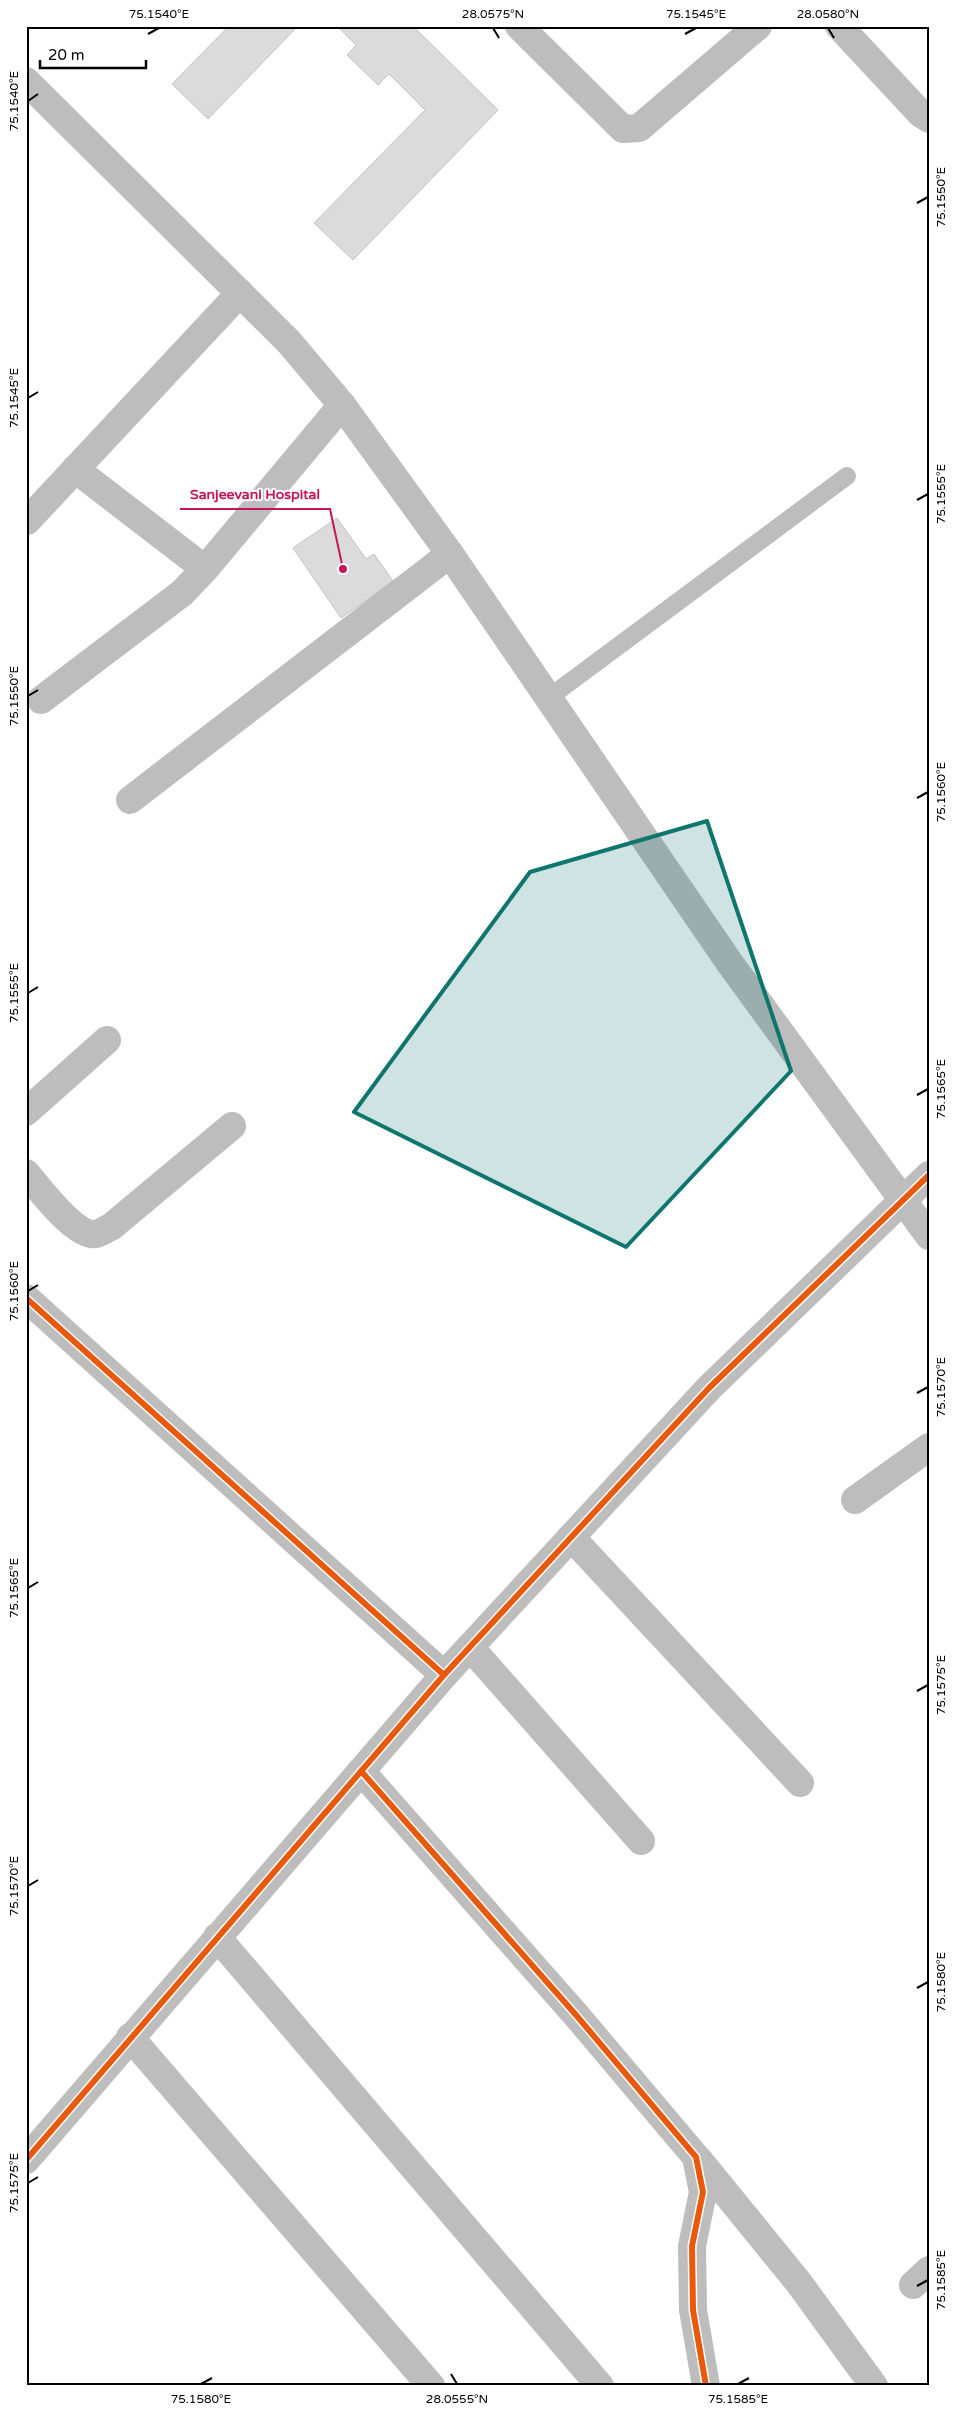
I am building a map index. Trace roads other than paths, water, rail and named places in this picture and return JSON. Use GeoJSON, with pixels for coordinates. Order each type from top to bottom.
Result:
{"type":"FeatureCollection","features":[{"type":"Feature","properties":{"kind":"main road"},"geometry":{"type":"LineString","coordinates":[[519,26],[623,129],[639,128],[758,26]]}},
{"type":"Feature","properties":{"kind":"main road"},"geometry":{"type":"LineString","coordinates":[[839,26],[921,114],[929,119]]}},
{"type":"Feature","properties":{"kind":"main road"},"geometry":{"type":"LineString","coordinates":[[26,81],[289,342],[342,405],[450,554],[547,699],[729,962],[929,1236]]}},
{"type":"Feature","properties":{"kind":"main road"},"geometry":{"type":"LineString","coordinates":[[27,521],[240,293]]}},
{"type":"Feature","properties":{"kind":"main road"},"geometry":{"type":"LineString","coordinates":[[41,700],[182,593],[205,569],[342,405]]}},
{"type":"Feature","properties":{"kind":"main road"},"geometry":{"type":"LineString","coordinates":[[75,470],[205,569]]}},
{"type":"Feature","properties":{"kind":"main road"},"geometry":{"type":"LineString","coordinates":[[130,800],[450,554]]}},
{"type":"Feature","properties":{"kind":"main road"},"geometry":{"type":"LineString","coordinates":[[26,1112],[107,1040]]}},
{"type":"Feature","properties":{"kind":"main road"},"geometry":{"type":"LineString","coordinates":[[26,1173],[71,1223],[83,1232],[96,1234],[110,1228],[232,1126]]}},
{"type":"Feature","properties":{"kind":"main road"},"geometry":{"type":"LineString","coordinates":[[26,2160],[130,2037],[444,1675],[710,1388],[929,1175]]}},
{"type":"Feature","properties":{"kind":"main road"},"geometry":{"type":"LineString","coordinates":[[26,1298],[444,1675]]}},
{"type":"Feature","properties":{"kind":"main road"},"geometry":{"type":"LineString","coordinates":[[855,1500],[929,1447]]}},
{"type":"Feature","properties":{"kind":"main road"},"geometry":{"type":"LineString","coordinates":[[571,1537],[800,1783]]}},
{"type":"Feature","properties":{"kind":"main road"},"geometry":{"type":"LineString","coordinates":[[470,1647],[641,1841]]}},
{"type":"Feature","properties":{"kind":"main road"},"geometry":{"type":"LineString","coordinates":[[361,1771],[576,2015],[696,2157],[799,2282],[874,2386]]}},
{"type":"Feature","properties":{"kind":"main road"},"geometry":{"type":"LineString","coordinates":[[217,1937],[600,2386]]}},
{"type":"Feature","properties":{"kind":"main road"},"geometry":{"type":"LineString","coordinates":[[130,2037],[431,2386]]}},
{"type":"Feature","properties":{"kind":"main road"},"geometry":{"type":"LineString","coordinates":[[696,2157],[703,2192],[692,2246],[693,2310],[706,2386]]}},
{"type":"Feature","properties":{"kind":"lane"},"geometry":{"type":"LineString","coordinates":[[547,699],[846,476]]}},
{"type":"Feature","properties":{"kind":"place","name":"Sanjeevani Hospital"},"geometry":{"type":"Point","coordinates":[343,569]}}]}
